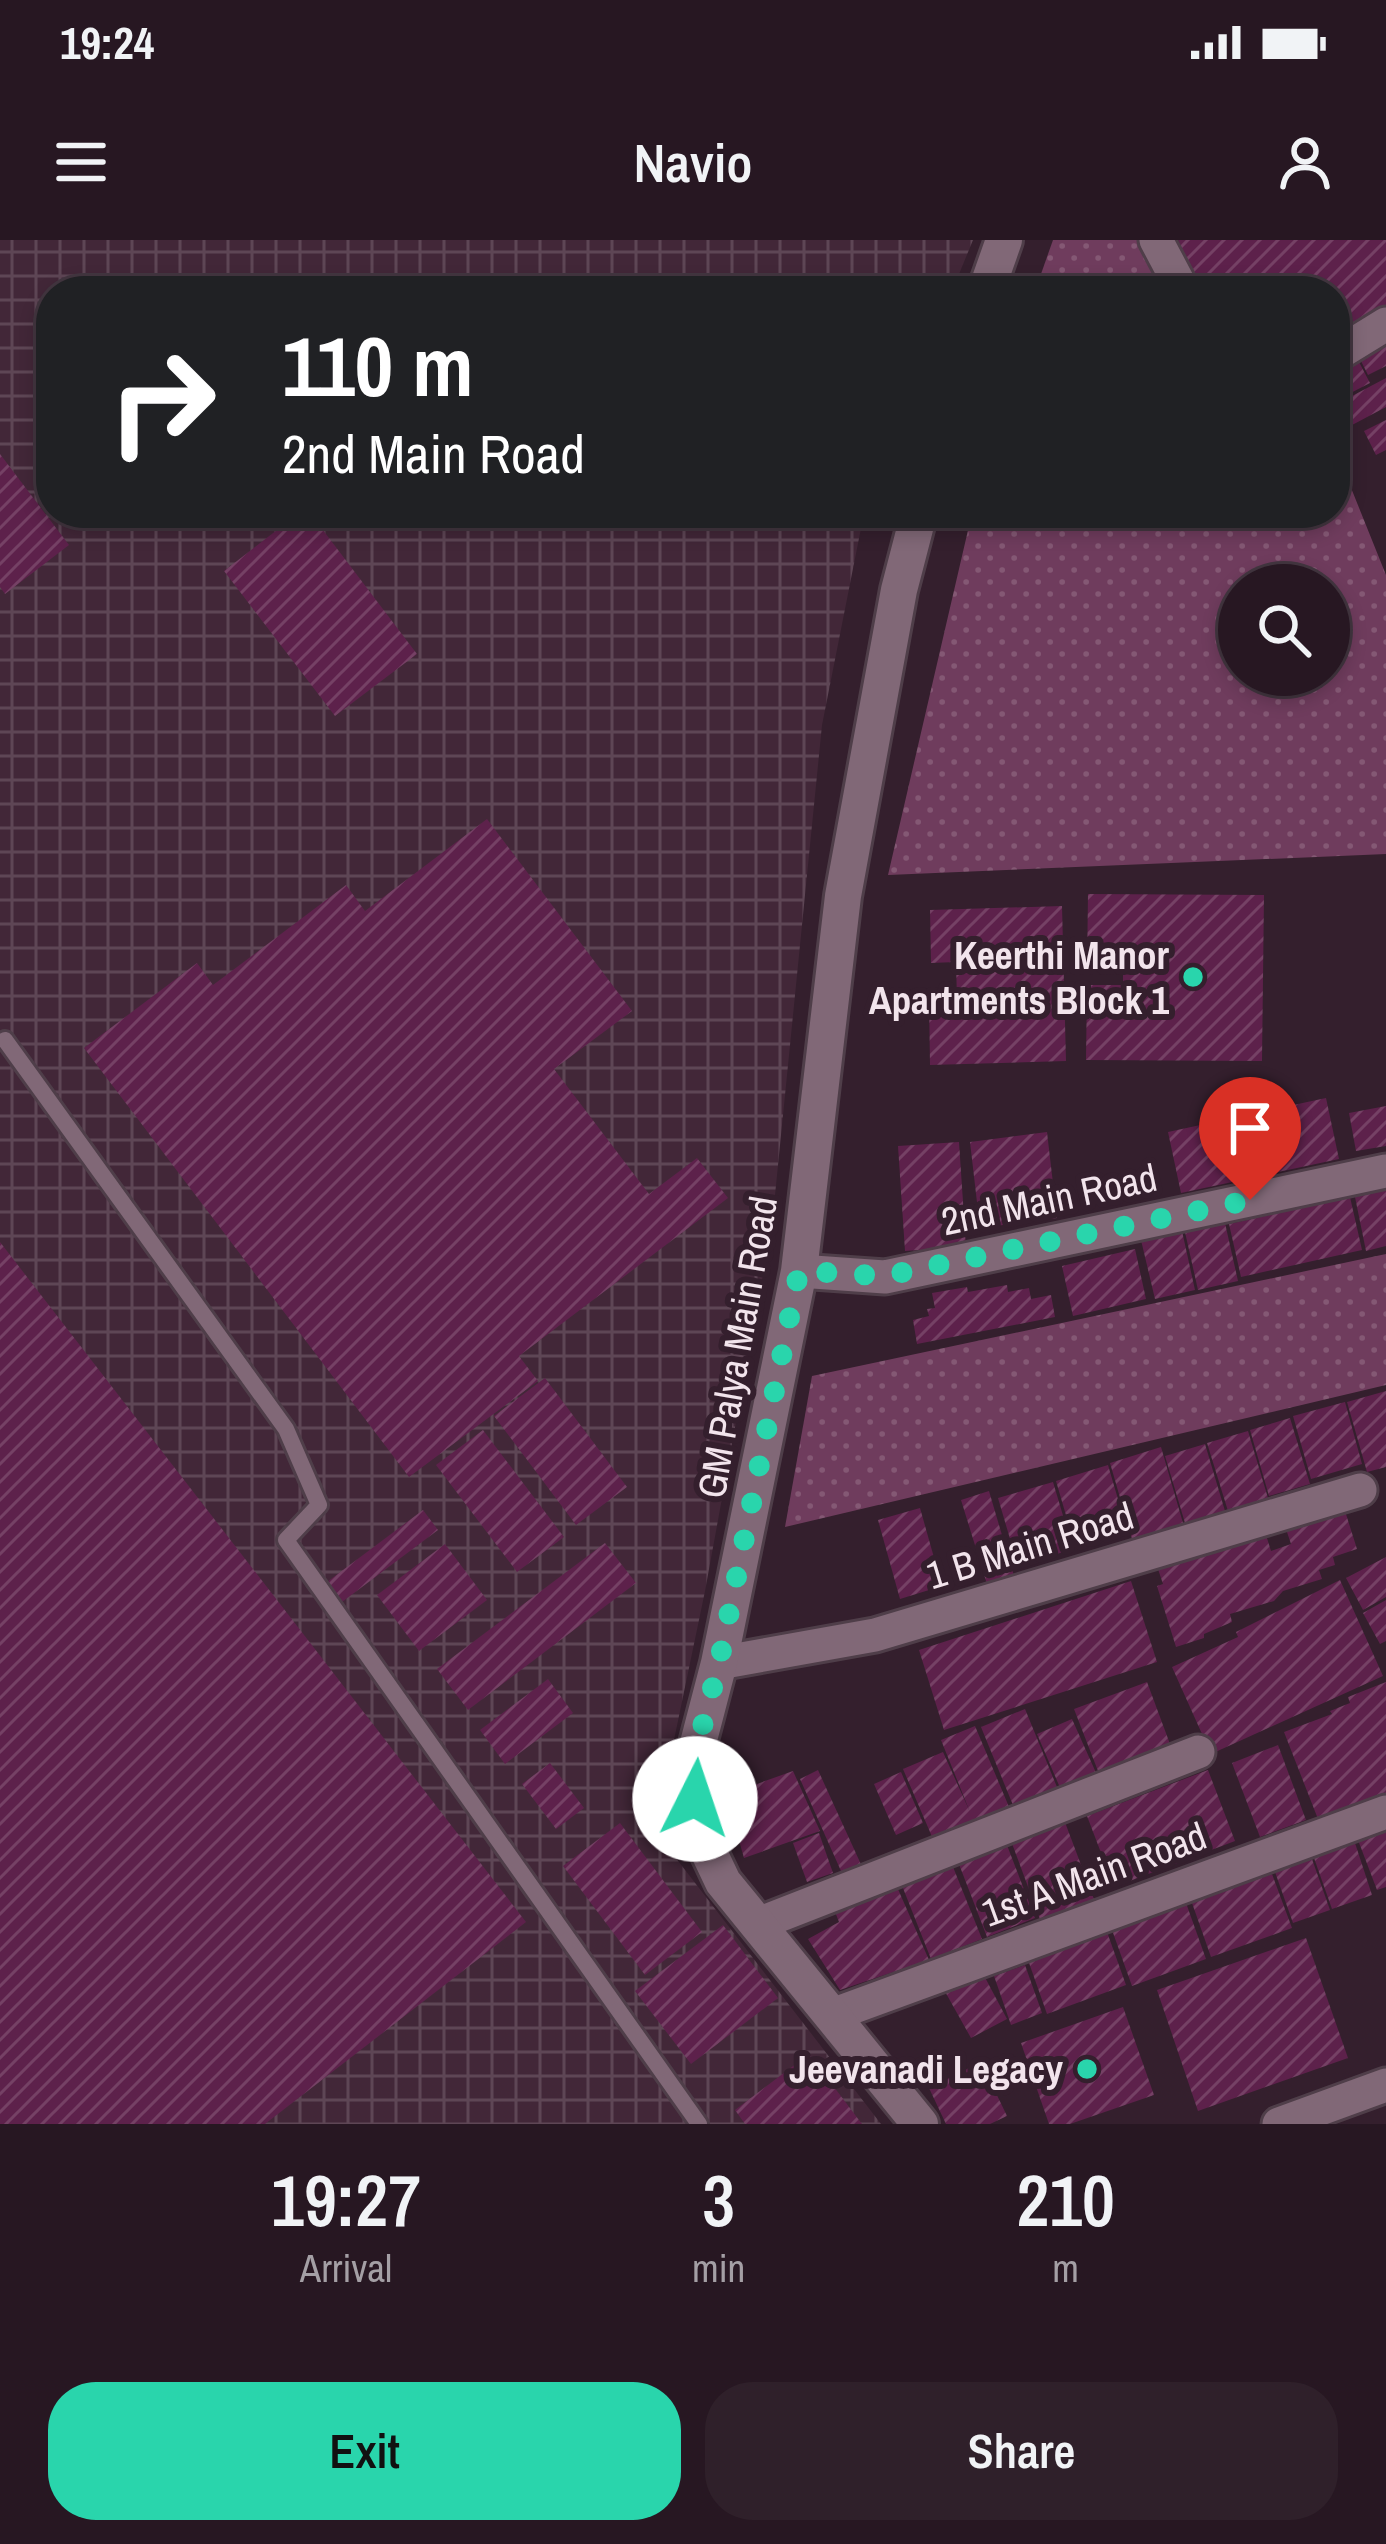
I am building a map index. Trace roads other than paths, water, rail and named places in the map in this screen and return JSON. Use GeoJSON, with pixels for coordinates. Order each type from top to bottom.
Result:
{"type":"FeatureCollection","features":[{"type":"Feature","properties":{"kind":"main road"},"geometry":{"type":"LineString","coordinates":[[991,276],[1004,240]]}},
{"type":"Feature","properties":{"kind":"main road","name":"GM Palya Main Road"},"geometry":{"type":"LineString","coordinates":[[916,528],[899,590],[843,896],[799,1271],[694,1777],[704,1842],[723,1882],[920,2124]]}},
{"type":"Feature","properties":{"kind":"street"},"geometry":{"type":"LineString","coordinates":[[1156,240],[1175,276]]}},
{"type":"Feature","properties":{"kind":"street"},"geometry":{"type":"LineString","coordinates":[[1350,346],[1386,324]]}},
{"type":"Feature","properties":{"kind":"street","name":"2nd Main Road"},"geometry":{"type":"LineString","coordinates":[[799,1271],[885,1276],[1386,1172]]}},
{"type":"Feature","properties":{"kind":"street","name":"1 B Main Road"},"geometry":{"type":"LineString","coordinates":[[719,1663],[875,1635],[1360,1490]]}},
{"type":"Feature","properties":{"kind":"street"},"geometry":{"type":"LineString","coordinates":[[758,1924],[1198,1752]]}},
{"type":"Feature","properties":{"kind":"street","name":"1st A Main Road"},"geometry":{"type":"LineString","coordinates":[[832,2015],[1386,1812]]}},
{"type":"Feature","properties":{"kind":"street"},"geometry":{"type":"LineString","coordinates":[[1279,2124],[1386,2085]]}},
{"type":"Feature","properties":{"kind":"lane"},"geometry":{"type":"LineString","coordinates":[[4,1040],[286,1429],[319,1505],[286,1540],[699,2124]]}},
{"type":"Feature","properties":{"kind":"place","name":"Keerthi Manor Apartments Block 1"},"geometry":{"type":"Point","coordinates":[1193,977]}},
{"type":"Feature","properties":{"kind":"place","name":"Jeevanadi Legacy"},"geometry":{"type":"Point","coordinates":[1087,2069]}}]}
